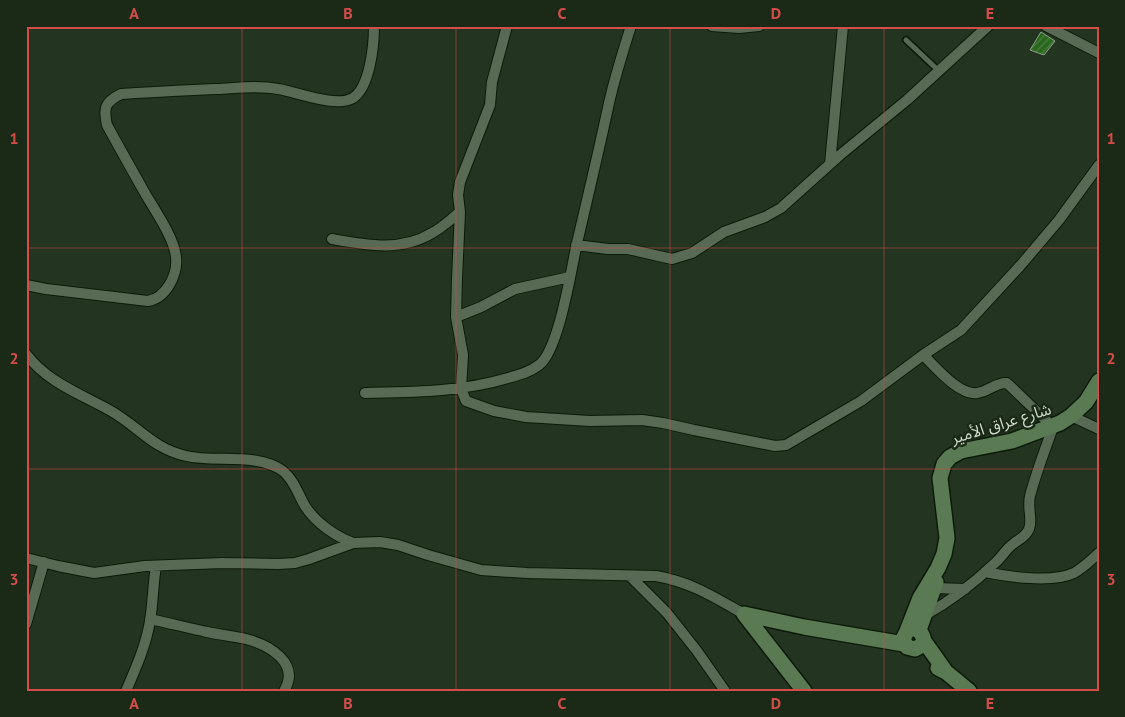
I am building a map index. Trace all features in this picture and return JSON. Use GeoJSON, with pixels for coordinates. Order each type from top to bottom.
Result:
{"type":"FeatureCollection","features":[{"type":"Feature","properties":{"kind":"main road","name":"شارع عراق الأمير"},"geometry":{"type":"LineString","coordinates":[[913,639],[920,598],[938,568],[944,554],[947,538],[940,478],[944,464],[950,457],[961,451],[1012,441],[1053,427],[1071,416],[1086,402],[1099,381]]}},
{"type":"Feature","properties":{"kind":"main road","name":"شارع عراق الأمير"},"geometry":{"type":"LineString","coordinates":[[913,639],[925,615],[935,588],[938,568]]}},
{"type":"Feature","properties":{"kind":"main road"},"geometry":{"type":"LineString","coordinates":[[744,614],[804,627],[913,639],[946,672],[969,691]]}},
{"type":"Feature","properties":{"kind":"main road"},"geometry":{"type":"LineString","coordinates":[[744,614],[804,691]]}},
{"type":"Feature","properties":{"kind":"street"},"geometry":{"type":"LineString","coordinates":[[26,285],[148,301],[153,300],[164,292],[172,282],[176,270],[176,256],[165,227],[107,125],[104,114],[111,99],[121,94],[249,87],[276,88],[332,101],[344,101],[354,97],[365,81],[374,47],[374,26]]}},
{"type":"Feature","properties":{"kind":"street"},"geometry":{"type":"LineString","coordinates":[[507,26],[492,82],[490,105],[460,182],[458,195],[460,212],[456,317],[462,355],[461,389],[466,401],[477,406],[509,414],[558,420],[642,420],[781,446],[805,435],[861,401],[923,355],[961,330],[1059,220],[1099,165]]}},
{"type":"Feature","properties":{"kind":"street"},"geometry":{"type":"LineString","coordinates":[[365,392],[461,389],[492,383],[522,374],[540,364],[551,346],[570,277],[614,82],[631,26]]}},
{"type":"Feature","properties":{"kind":"street"},"geometry":{"type":"LineString","coordinates":[[712,26],[739,28],[758,26]]}},
{"type":"Feature","properties":{"kind":"street"},"geometry":{"type":"LineString","coordinates":[[830,164],[844,26]]}},
{"type":"Feature","properties":{"kind":"street"},"geometry":{"type":"LineString","coordinates":[[576,245],[608,249],[628,249],[672,259],[681,258],[700,249],[724,232],[765,217],[781,208],[940,71],[988,26]]}},
{"type":"Feature","properties":{"kind":"street"},"geometry":{"type":"LineString","coordinates":[[1046,26],[1099,53]]}},
{"type":"Feature","properties":{"kind":"street"},"geometry":{"type":"LineString","coordinates":[[332,239],[389,246],[413,242],[432,233],[460,212]]}},
{"type":"Feature","properties":{"kind":"street"},"geometry":{"type":"LineString","coordinates":[[456,317],[481,307],[515,289],[570,277]]}},
{"type":"Feature","properties":{"kind":"street"},"geometry":{"type":"LineString","coordinates":[[26,354],[34,365],[60,385],[112,412],[155,444],[168,450],[199,458],[257,461],[283,471],[295,485],[306,506],[315,517],[338,537],[353,543]]}},
{"type":"Feature","properties":{"kind":"street"},"geometry":{"type":"LineString","coordinates":[[923,355],[950,382],[968,392],[976,394],[997,384],[1007,382],[1053,427],[1030,496],[1028,510],[1031,521],[1029,530],[1023,539],[1013,543],[985,572],[947,603],[925,615]]}},
{"type":"Feature","properties":{"kind":"street"},"geometry":{"type":"LineString","coordinates":[[1071,416],[1099,429]]}},
{"type":"Feature","properties":{"kind":"street"},"geometry":{"type":"LineString","coordinates":[[26,558],[94,573],[156,566],[222,563],[295,563],[353,543],[380,542],[398,545],[481,570],[631,577],[656,576],[694,586],[744,614]]}},
{"type":"Feature","properties":{"kind":"street"},"geometry":{"type":"LineString","coordinates":[[985,572],[1022,579],[1065,575],[1084,567],[1099,553]]}},
{"type":"Feature","properties":{"kind":"street"},"geometry":{"type":"LineString","coordinates":[[26,624],[44,562]]}},
{"type":"Feature","properties":{"kind":"street"},"geometry":{"type":"LineString","coordinates":[[126,691],[142,652],[150,619],[156,566]]}},
{"type":"Feature","properties":{"kind":"street"},"geometry":{"type":"LineString","coordinates":[[631,577],[667,613],[697,650],[724,691]]}},
{"type":"Feature","properties":{"kind":"street"},"geometry":{"type":"LineString","coordinates":[[935,588],[965,589]]}},
{"type":"Feature","properties":{"kind":"street"},"geometry":{"type":"LineString","coordinates":[[150,619],[247,640],[267,648],[280,657],[288,666],[289,680],[284,691]]}},
{"type":"Feature","properties":{"kind":"lane"},"geometry":{"type":"LineString","coordinates":[[906,40],[940,71]]}},
{"type":"Feature","properties":{"kind":"building"},"geometry":{"type":"Polygon","coordinates":[[[1041,32],[1055,41],[1044,55],[1030,50],[1041,32]]]}}]}
